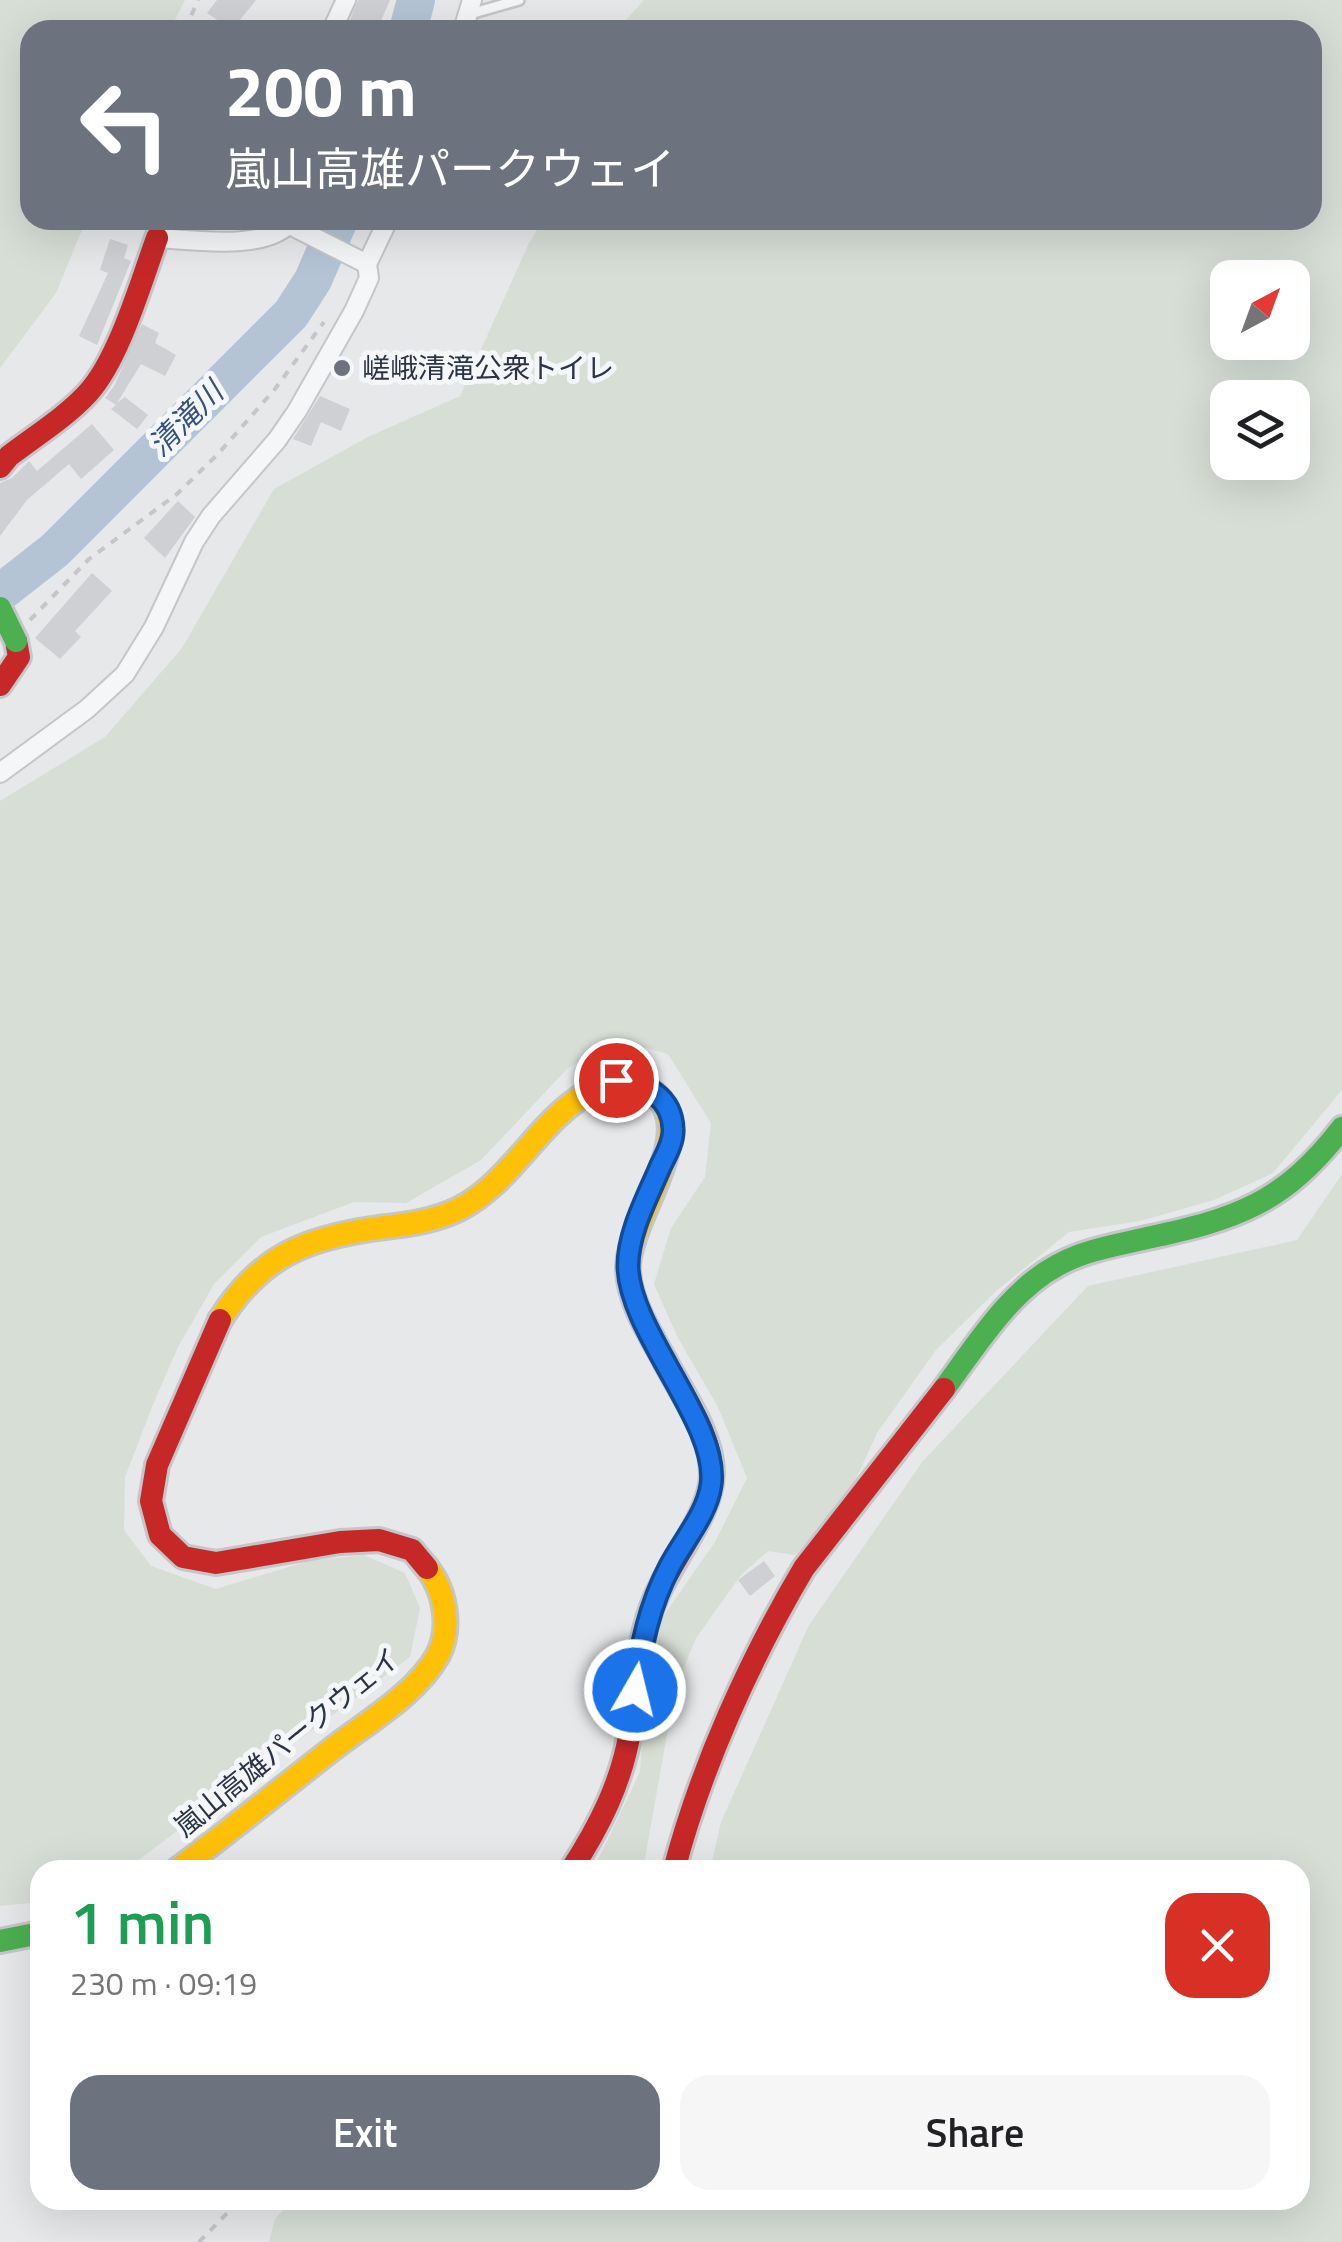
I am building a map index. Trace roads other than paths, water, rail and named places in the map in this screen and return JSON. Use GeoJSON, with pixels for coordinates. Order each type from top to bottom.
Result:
{"type":"FeatureCollection","features":[{"type":"Feature","properties":{"kind":"street"},"geometry":{"type":"LineString","coordinates":[[0,467],[100,379],[157,238],[221,243],[283,230]]}},
{"type":"Feature","properties":{"kind":"street"},"geometry":{"type":"LineString","coordinates":[[0,773],[87,709],[125,674],[154,627],[194,542],[211,516],[277,440],[354,311],[369,278],[364,262],[303,230]]}},
{"type":"Feature","properties":{"kind":"street"},"geometry":{"type":"LineString","coordinates":[[364,262],[382,230]]}},
{"type":"Feature","properties":{"kind":"street"},"geometry":{"type":"LineString","coordinates":[[0,608],[19,657],[0,685]]}},
{"type":"Feature","properties":{"kind":"street","name":"嵐山高雄パークウェイ"},"geometry":{"type":"LineString","coordinates":[[190,1860],[410,1685],[439,1654],[444,1635],[444,1606],[433,1572],[414,1550],[388,1541],[344,1542],[229,1562],[195,1561],[170,1549],[150,1508],[153,1480],[165,1442],[220,1319],[248,1284],[278,1257],[316,1240],[415,1222],[476,1200],[591,1088],[616,1080],[635,1081],[656,1093],[668,1110],[674,1130],[633,1237],[628,1267],[648,1327],[712,1462],[711,1489],[668,1568],[645,1626],[628,1746],[612,1800],[577,1860]]}},
{"type":"Feature","properties":{"kind":"street"},"geometry":{"type":"LineString","coordinates":[[676,1860],[684,1826],[708,1764],[782,1603],[804,1568],[1029,1284],[1057,1265],[1089,1251],[1239,1216],[1272,1198],[1302,1174],[1342,1128]]}},
{"type":"Feature","properties":{"kind":"street"},"geometry":{"type":"LineString","coordinates":[[0,1940],[30,1935]]}},
{"type":"Feature","properties":{"kind":"lane"},"geometry":{"type":"LineString","coordinates":[[467,15],[519,0]]}},
{"type":"Feature","properties":{"kind":"waterway","name":"清滝川"},"geometry":{"type":"LineString","coordinates":[[411,20],[416,0]]}},
{"type":"Feature","properties":{"kind":"waterway","name":"清滝川"},"geometry":{"type":"LineString","coordinates":[[0,593],[55,550],[291,314],[313,280],[335,230]]}},
{"type":"Feature","properties":{"kind":"place","name":"嵯峨清滝公衆トイレ"},"geometry":{"type":"Point","coordinates":[342,368]}}]}
